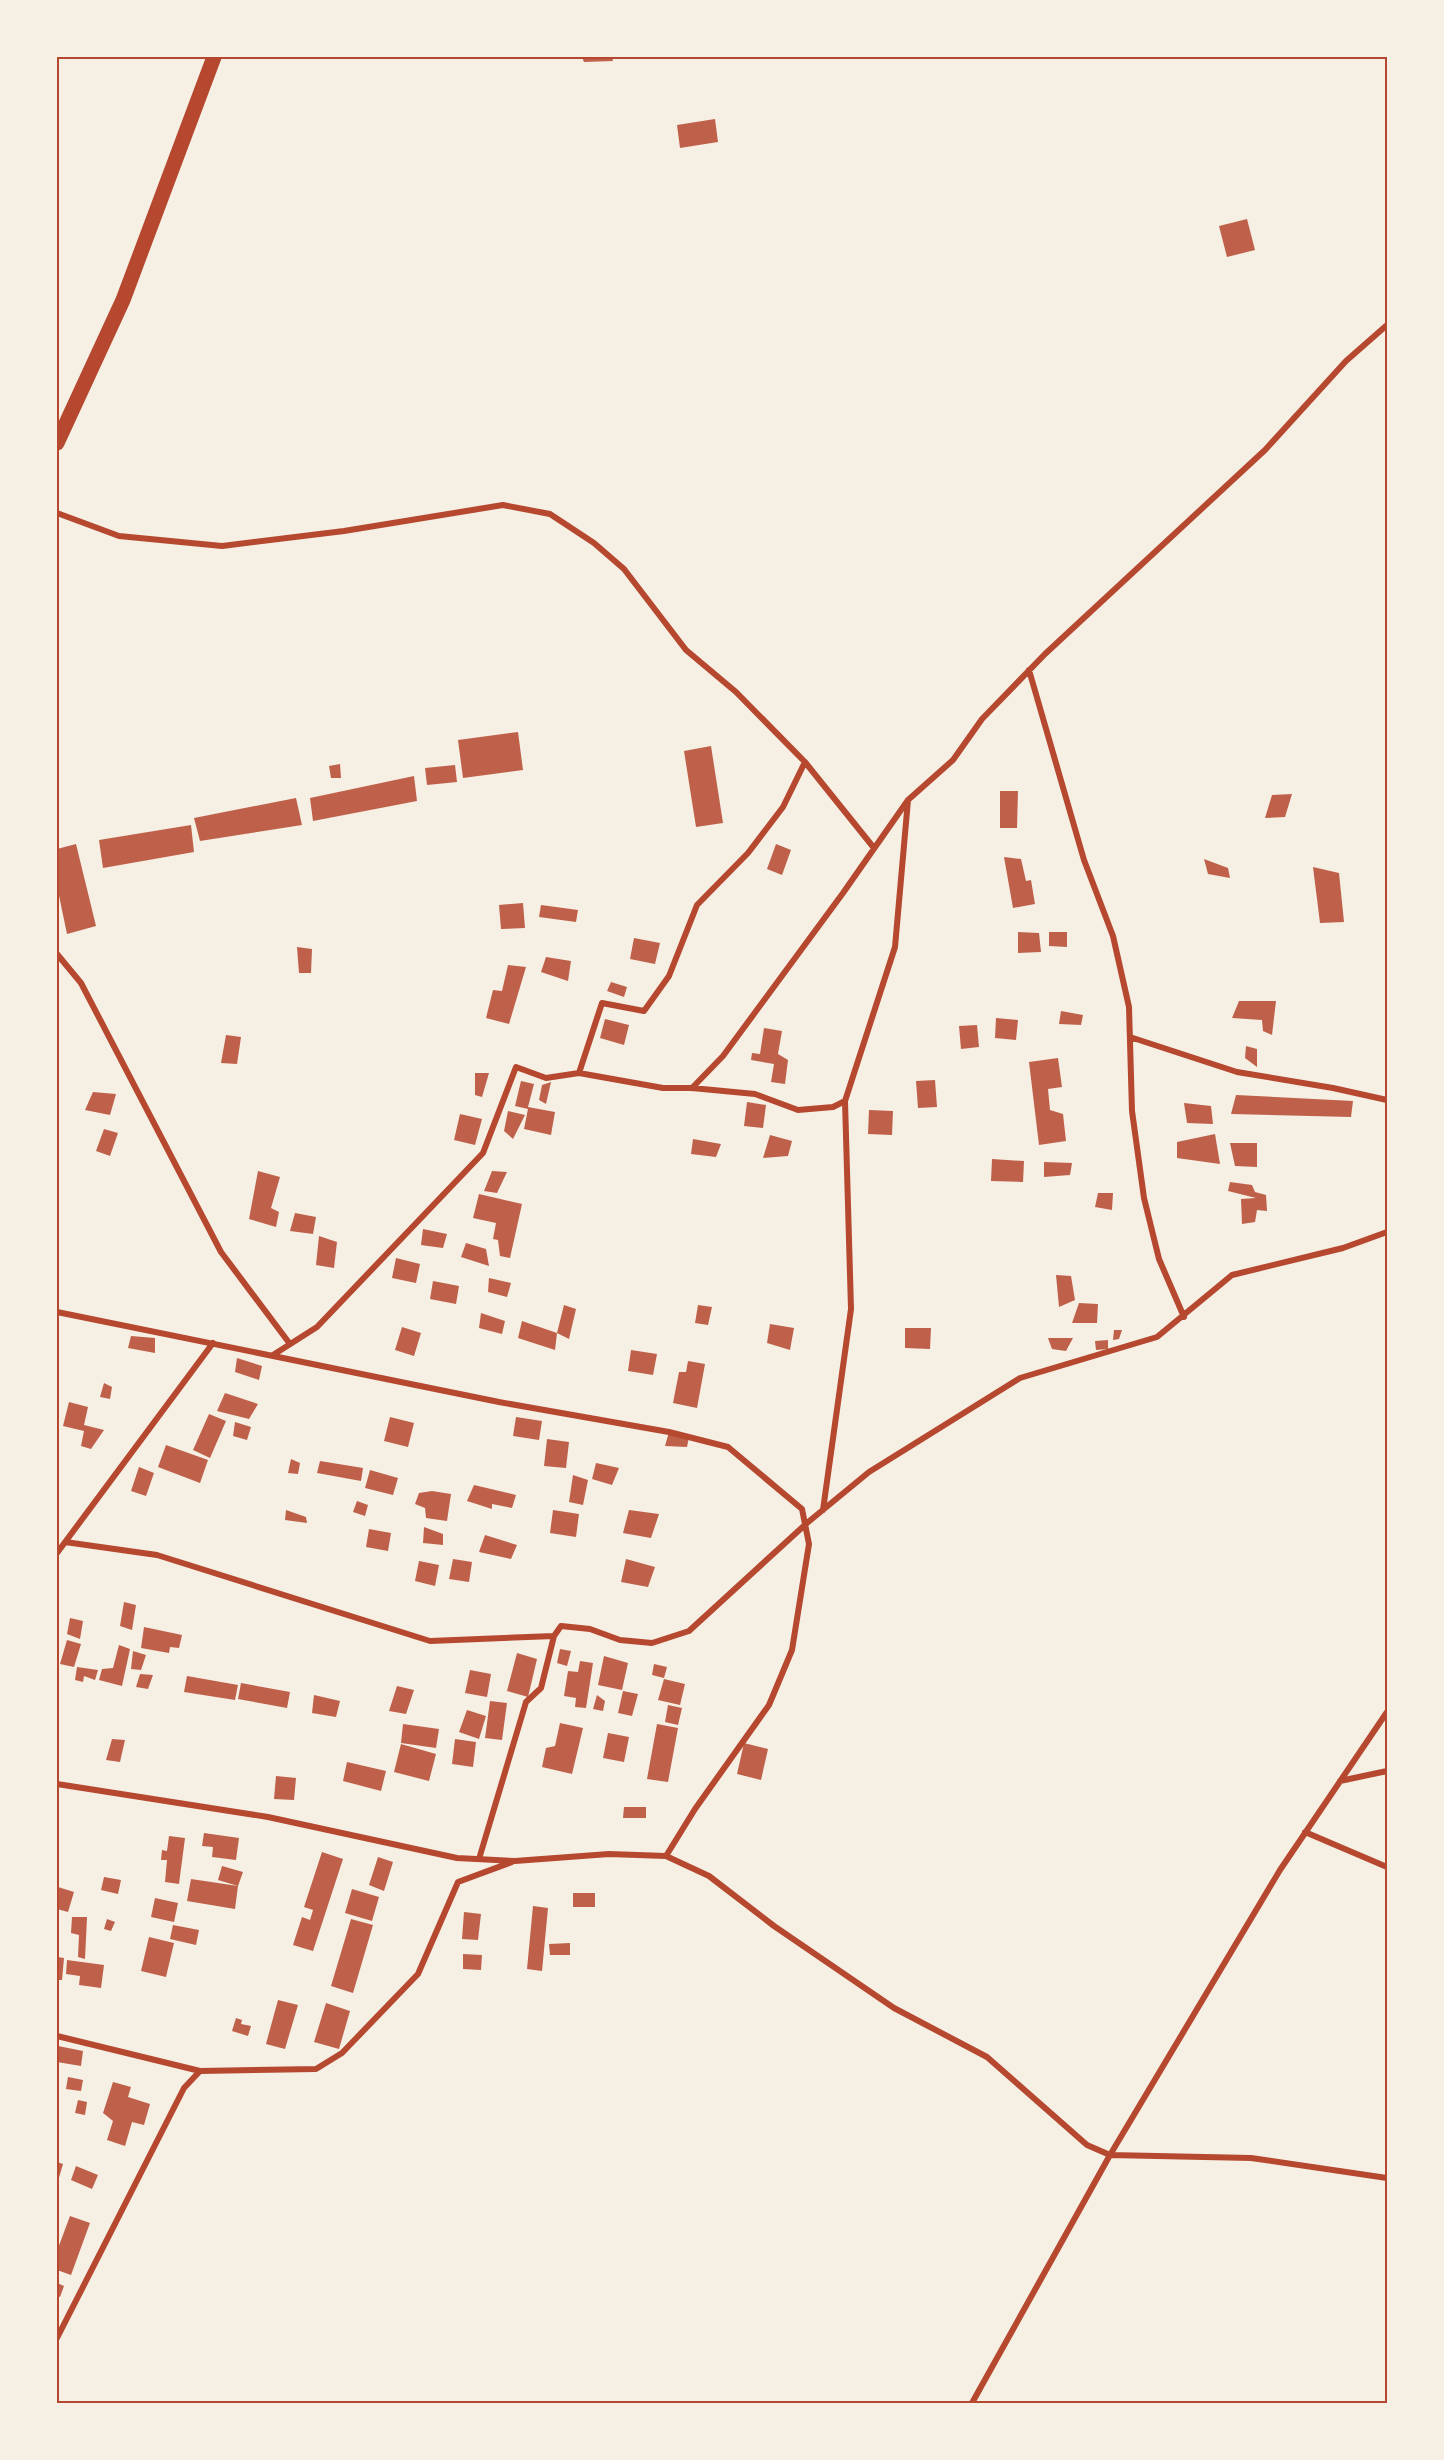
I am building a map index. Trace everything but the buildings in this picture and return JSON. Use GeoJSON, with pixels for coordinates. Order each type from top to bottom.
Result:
{"type":"FeatureCollection","features":[{"type":"Feature","properties":{"kind":"main road"},"geometry":{"type":"LineString","coordinates":[[57,443],[123,300],[214,57]]}},
{"type":"Feature","properties":{"kind":"street"},"geometry":{"type":"LineString","coordinates":[[692,1088],[723,1056],[908,800],[953,760],[982,719],[1029,670],[1265,450],[1346,361],[1387,325]]}},
{"type":"Feature","properties":{"kind":"street"},"geometry":{"type":"LineString","coordinates":[[57,513],[118,536],[222,546],[344,531],[503,505],[549,514],[594,543],[624,569],[686,650],[736,692],[805,762],[874,848]]}},
{"type":"Feature","properties":{"kind":"street"},"geometry":{"type":"LineString","coordinates":[[1029,670],[1084,860],[1113,936],[1129,1007],[1132,1111],[1144,1198],[1159,1259],[1184,1317]]}},
{"type":"Feature","properties":{"kind":"street"},"geometry":{"type":"LineString","coordinates":[[579,1073],[602,1003],[644,1011],[669,976],[697,905],[748,853],[783,807],[805,762]]}},
{"type":"Feature","properties":{"kind":"street"},"geometry":{"type":"LineString","coordinates":[[823,1510],[851,1309],[844,1101],[894,947],[908,800]]}},
{"type":"Feature","properties":{"kind":"street"},"geometry":{"type":"LineString","coordinates":[[57,954],[81,982],[221,1252],[290,1344]]}},
{"type":"Feature","properties":{"kind":"street"},"geometry":{"type":"LineString","coordinates":[[1130,1037],[1237,1072],[1333,1088],[1387,1100]]}},
{"type":"Feature","properties":{"kind":"street"},"geometry":{"type":"LineString","coordinates":[[272,1356],[317,1327],[483,1153],[516,1067],[546,1078],[579,1073],[663,1088],[692,1088],[755,1094],[798,1110],[833,1107],[844,1101]]}},
{"type":"Feature","properties":{"kind":"street"},"geometry":{"type":"LineString","coordinates":[[479,1859],[526,1702],[541,1688],[554,1636],[561,1626],[590,1629],[620,1640],[652,1643],[689,1631],[807,1523],[869,1472],[1020,1378],[1054,1366],[1113,1353],[1157,1337],[1232,1275],[1343,1248],[1387,1232]]}},
{"type":"Feature","properties":{"kind":"street"},"geometry":{"type":"LineString","coordinates":[[57,1312],[499,1402],[669,1432],[728,1448],[802,1509],[807,1523],[809,1544],[792,1650],[769,1705],[695,1809],[666,1856]]}},
{"type":"Feature","properties":{"kind":"street"},"geometry":{"type":"LineString","coordinates":[[57,1553],[213,1343]]}},
{"type":"Feature","properties":{"kind":"street"},"geometry":{"type":"LineString","coordinates":[[65,1542],[157,1556],[430,1641],[554,1636]]}},
{"type":"Feature","properties":{"kind":"street"},"geometry":{"type":"LineString","coordinates":[[972,2403],[1110,2155],[1280,1870],[1387,1712]]}},
{"type":"Feature","properties":{"kind":"street"},"geometry":{"type":"LineString","coordinates":[[1340,1781],[1387,1772]]}},
{"type":"Feature","properties":{"kind":"street"},"geometry":{"type":"LineString","coordinates":[[57,1784],[268,1817],[457,1858],[515,1861],[609,1854],[666,1856],[709,1876],[774,1926],[894,2008],[987,2056],[1087,2145],[1110,2155],[1251,2158],[1387,2178]]}},
{"type":"Feature","properties":{"kind":"street"},"geometry":{"type":"LineString","coordinates":[[1305,1832],[1387,1867]]}},
{"type":"Feature","properties":{"kind":"street"},"geometry":{"type":"LineString","coordinates":[[57,2036],[200,2071],[316,2069],[342,2053],[418,1974],[458,1882],[515,1861]]}},
{"type":"Feature","properties":{"kind":"street"},"geometry":{"type":"LineString","coordinates":[[57,2338],[169,2113],[184,2088],[200,2071]]}}]}
